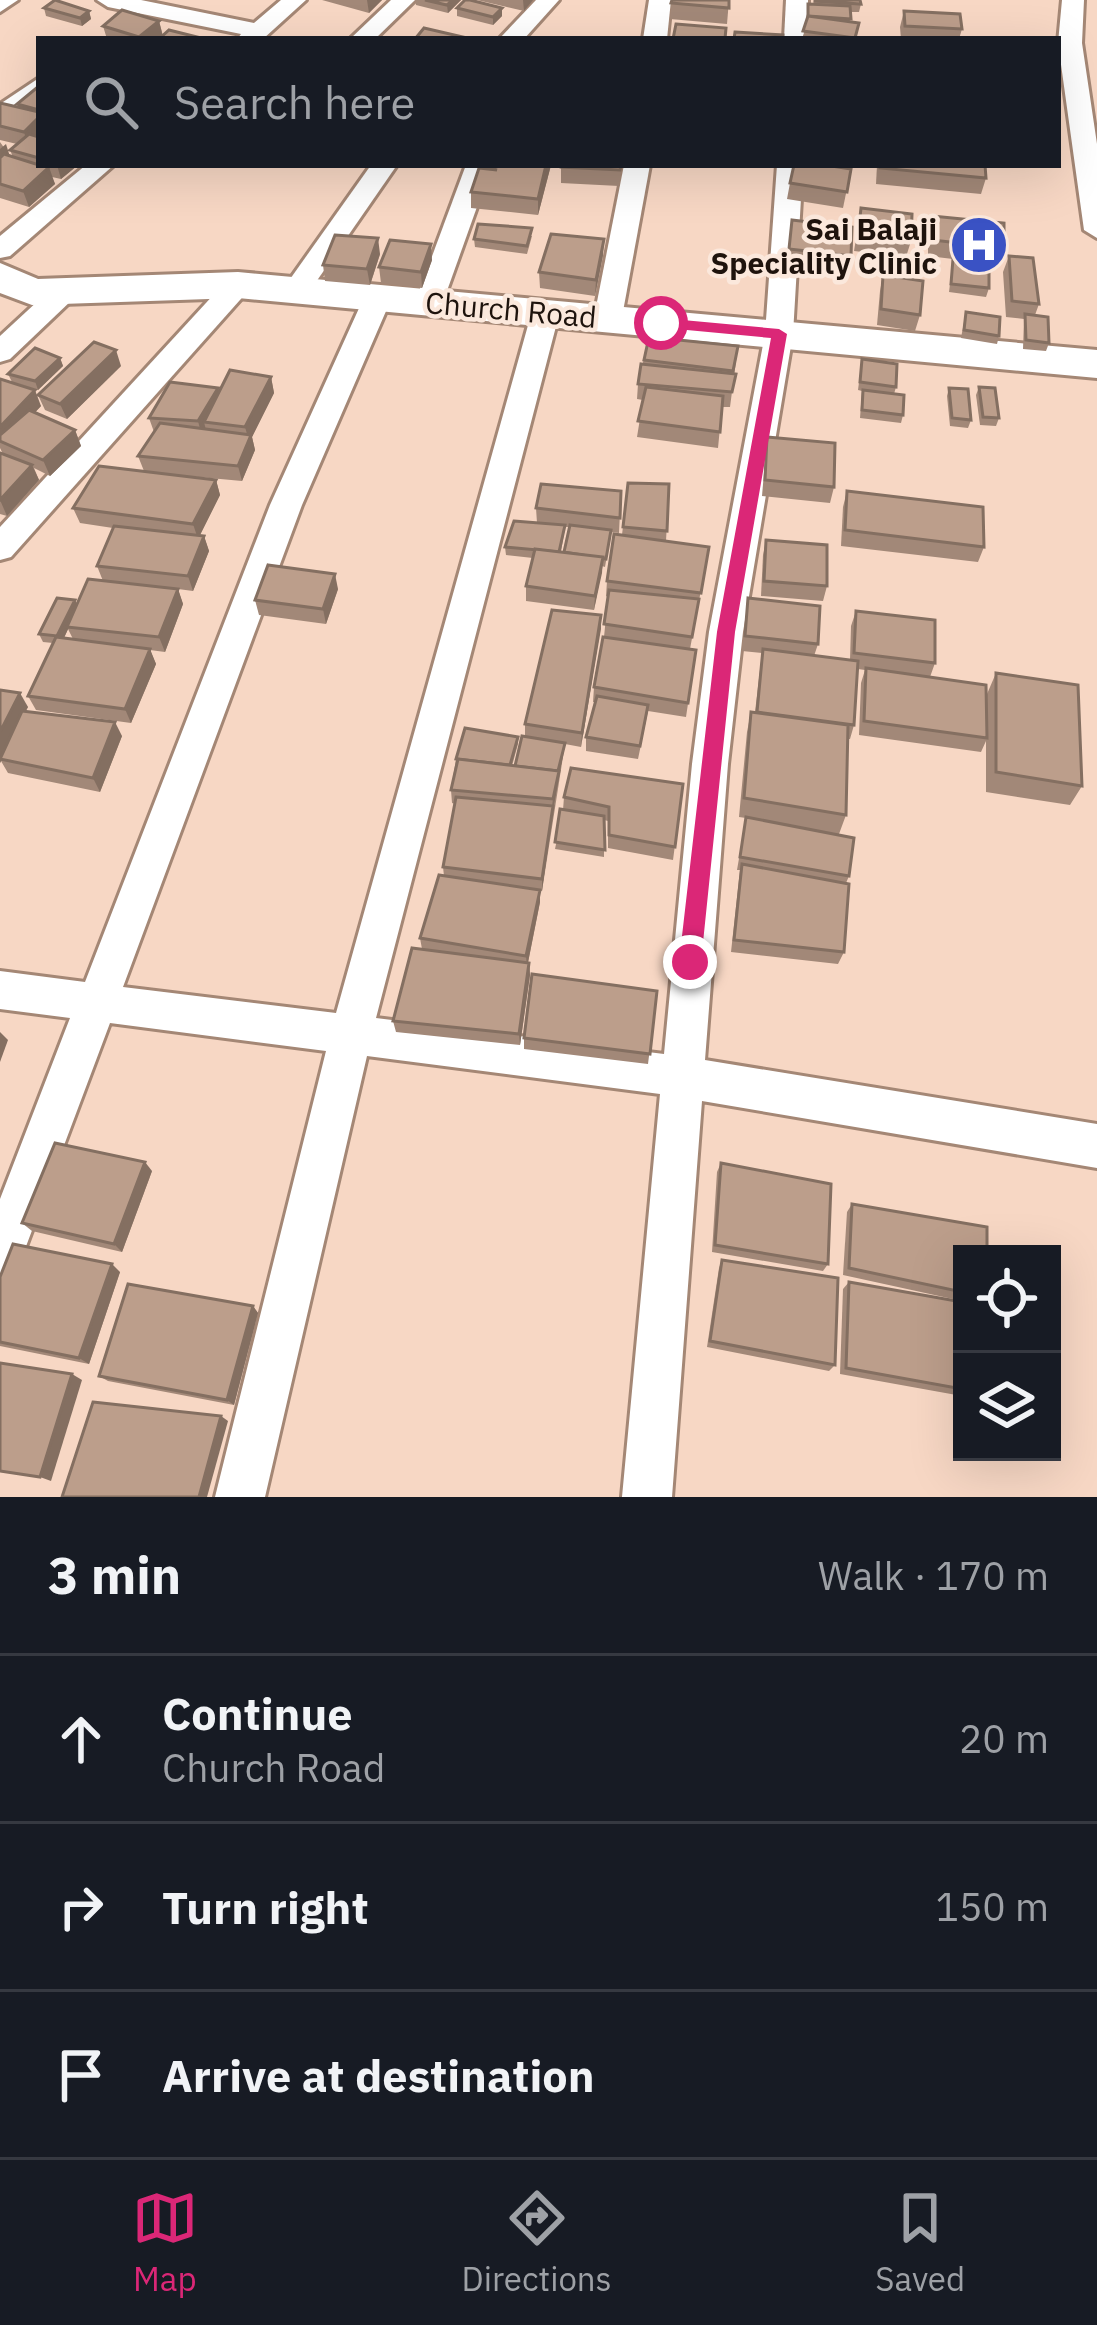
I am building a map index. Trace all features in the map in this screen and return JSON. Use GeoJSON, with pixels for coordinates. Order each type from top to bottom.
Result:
{"type":"FeatureCollection","features":[{"type":"Feature","properties":{"kind":"main road","name":"Church Road"},"geometry":{"type":"LineString","coordinates":[[0,276],[32,292],[238,285],[298,289],[1097,364]]}},
{"type":"Feature","properties":{"kind":"street"},"geometry":{"type":"LineString","coordinates":[[108,0],[144,3],[254,35],[296,0]]}},
{"type":"Feature","properties":{"kind":"street"},"geometry":{"type":"LineString","coordinates":[[365,36],[404,0]]}},
{"type":"Feature","properties":{"kind":"street"},"geometry":{"type":"LineString","coordinates":[[514,36],[548,0]]}},
{"type":"Feature","properties":{"kind":"street"},"geometry":{"type":"LineString","coordinates":[[655,36],[660,0]]}},
{"type":"Feature","properties":{"kind":"street"},"geometry":{"type":"LineString","coordinates":[[796,36],[797,0]]}},
{"type":"Feature","properties":{"kind":"street"},"geometry":{"type":"LineString","coordinates":[[1073,0],[1070,43],[1097,230]]}},
{"type":"Feature","properties":{"kind":"street"},"geometry":{"type":"LineString","coordinates":[[112,28],[144,3]]}},
{"type":"Feature","properties":{"kind":"street"},"geometry":{"type":"LineString","coordinates":[[0,116],[36,87]]}},
{"type":"Feature","properties":{"kind":"street"},"geometry":{"type":"LineString","coordinates":[[0,250],[96,168]]}},
{"type":"Feature","properties":{"kind":"street"},"geometry":{"type":"LineString","coordinates":[[298,289],[382,168]]}},
{"type":"Feature","properties":{"kind":"street"},"geometry":{"type":"LineString","coordinates":[[429,302],[478,168]]}},
{"type":"Feature","properties":{"kind":"street"},"geometry":{"type":"LineString","coordinates":[[608,317],[636,168]]}},
{"type":"Feature","properties":{"kind":"street"},"geometry":{"type":"LineString","coordinates":[[647,1497],[690,962],[726,632],[779,334],[790,168]]}},
{"type":"Feature","properties":{"kind":"street"},"geometry":{"type":"LineString","coordinates":[[4,547],[238,285]]}},
{"type":"Feature","properties":{"kind":"street"},"geometry":{"type":"LineString","coordinates":[[0,352],[63,293]]}},
{"type":"Feature","properties":{"kind":"street"},"geometry":{"type":"LineString","coordinates":[[0,1256],[286,505],[379,295]]}},
{"type":"Feature","properties":{"kind":"street"},"geometry":{"type":"LineString","coordinates":[[240,1497],[351,1035],[546,311]]}},
{"type":"Feature","properties":{"kind":"street"},"geometry":{"type":"LineString","coordinates":[[0,990],[683,1077],[1097,1146]]}},
{"type":"Feature","properties":{"kind":"building"},"geometry":{"type":"Polygon","coordinates":[[[55,0],[89,11],[80,18],[44,8],[55,0]]]}},
{"type":"Feature","properties":{"kind":"building"},"geometry":{"type":"Polygon","coordinates":[[[465,0],[502,8],[493,17],[457,8],[465,0]]]}},
{"type":"Feature","properties":{"kind":"building"},"geometry":{"type":"Polygon","coordinates":[[[729,0],[729,8],[671,3],[729,0]]]}},
{"type":"Feature","properties":{"kind":"building"},"geometry":{"type":"Polygon","coordinates":[[[860,0],[861,4],[815,1],[860,0]]]}},
{"type":"Feature","properties":{"kind":"building"},"geometry":{"type":"Polygon","coordinates":[[[808,4],[850,6],[851,19],[808,16],[808,4]]]}},
{"type":"Feature","properties":{"kind":"building"},"geometry":{"type":"Polygon","coordinates":[[[122,10],[159,21],[140,36],[103,26],[122,10]]]}},
{"type":"Feature","properties":{"kind":"building"},"geometry":{"type":"Polygon","coordinates":[[[904,11],[960,14],[962,29],[905,26],[904,11]]]}},
{"type":"Feature","properties":{"kind":"building"},"geometry":{"type":"Polygon","coordinates":[[[808,16],[859,23],[856,36],[803,31],[808,16]]]}},
{"type":"Feature","properties":{"kind":"building"},"geometry":{"type":"Polygon","coordinates":[[[676,24],[726,28],[725,36],[674,36],[676,24]]]}},
{"type":"Feature","properties":{"kind":"building"},"geometry":{"type":"Polygon","coordinates":[[[424,28],[459,36],[417,36],[424,28]]]}},
{"type":"Feature","properties":{"kind":"building"},"geometry":{"type":"Polygon","coordinates":[[[169,30],[193,36],[162,36],[169,30]]]}},
{"type":"Feature","properties":{"kind":"building"},"geometry":{"type":"Polygon","coordinates":[[[735,32],[783,35],[783,36],[734,36],[735,32]]]}},
{"type":"Feature","properties":{"kind":"building"},"geometry":{"type":"Polygon","coordinates":[[[36,88],[36,109],[17,104],[36,88]]]}},
{"type":"Feature","properties":{"kind":"building"},"geometry":{"type":"Polygon","coordinates":[[[0,103],[36,111],[36,120],[24,132],[0,126],[0,103]]]}},
{"type":"Feature","properties":{"kind":"building"},"geometry":{"type":"Polygon","coordinates":[[[29,134],[36,136],[36,157],[10,150],[29,134]]]}},
{"type":"Feature","properties":{"kind":"building"},"geometry":{"type":"Polygon","coordinates":[[[4,154],[36,163],[36,168],[48,168],[23,191],[0,184],[4,154]]]}},
{"type":"Feature","properties":{"kind":"building"},"geometry":{"type":"Polygon","coordinates":[[[479,168],[497,170],[490,168],[545,168],[538,199],[471,192],[479,168]]]}},
{"type":"Feature","properties":{"kind":"building"},"geometry":{"type":"Polygon","coordinates":[[[793,168],[851,169],[847,192],[790,183],[793,168]]]}},
{"type":"Feature","properties":{"kind":"building"},"geometry":{"type":"Polygon","coordinates":[[[880,168],[985,168],[986,178],[880,168]]]}},
{"type":"Feature","properties":{"kind":"building"},"geometry":{"type":"Polygon","coordinates":[[[861,208],[912,214],[911,241],[858,235],[861,208]]]}},
{"type":"Feature","properties":{"kind":"building"},"geometry":{"type":"Polygon","coordinates":[[[932,216],[1004,223],[1004,248],[932,240],[932,216]]]}},
{"type":"Feature","properties":{"kind":"building"},"geometry":{"type":"Polygon","coordinates":[[[792,220],[852,227],[851,256],[789,249],[792,220]]]}},
{"type":"Feature","properties":{"kind":"building"},"geometry":{"type":"Polygon","coordinates":[[[478,224],[532,228],[527,246],[474,239],[478,224]]]}},
{"type":"Feature","properties":{"kind":"building"},"geometry":{"type":"Polygon","coordinates":[[[551,234],[604,239],[596,280],[539,272],[551,234]]]}},
{"type":"Feature","properties":{"kind":"building"},"geometry":{"type":"Polygon","coordinates":[[[335,235],[378,238],[367,269],[323,265],[335,235]]]}},
{"type":"Feature","properties":{"kind":"building"},"geometry":{"type":"Polygon","coordinates":[[[390,240],[431,244],[421,272],[379,267],[390,240]]]}},
{"type":"Feature","properties":{"kind":"building"},"geometry":{"type":"Polygon","coordinates":[[[1009,256],[1033,258],[1039,304],[1012,301],[1009,256]]]}},
{"type":"Feature","properties":{"kind":"building"},"geometry":{"type":"Polygon","coordinates":[[[953,259],[989,263],[989,288],[951,284],[953,259]]]}},
{"type":"Feature","properties":{"kind":"building"},"geometry":{"type":"Polygon","coordinates":[[[883,275],[923,281],[920,315],[881,309],[883,275]]]}},
{"type":"Feature","properties":{"kind":"building"},"geometry":{"type":"Polygon","coordinates":[[[966,312],[1000,317],[999,336],[964,330],[966,312]]]}},
{"type":"Feature","properties":{"kind":"building"},"geometry":{"type":"Polygon","coordinates":[[[1025,314],[1048,317],[1049,343],[1026,340],[1025,314]]]}},
{"type":"Feature","properties":{"kind":"building"},"geometry":{"type":"Polygon","coordinates":[[[649,337],[738,346],[733,371],[644,360],[649,337]]]}},
{"type":"Feature","properties":{"kind":"building"},"geometry":{"type":"Polygon","coordinates":[[[94,342],[116,350],[60,404],[38,395],[94,342]]]}},
{"type":"Feature","properties":{"kind":"building"},"geometry":{"type":"Polygon","coordinates":[[[35,348],[60,358],[35,381],[8,374],[35,348]]]}},
{"type":"Feature","properties":{"kind":"building"},"geometry":{"type":"Polygon","coordinates":[[[862,359],[897,364],[896,387],[860,382],[862,359]]]}},
{"type":"Feature","properties":{"kind":"building"},"geometry":{"type":"Polygon","coordinates":[[[641,364],[736,374],[732,392],[638,384],[641,364]]]}},
{"type":"Feature","properties":{"kind":"building"},"geometry":{"type":"Polygon","coordinates":[[[230,370],[271,377],[245,427],[204,422],[230,370]]]}},
{"type":"Feature","properties":{"kind":"building"},"geometry":{"type":"Polygon","coordinates":[[[0,379],[35,390],[0,427],[0,379]]]}},
{"type":"Feature","properties":{"kind":"building"},"geometry":{"type":"Polygon","coordinates":[[[170,382],[218,388],[198,421],[149,418],[170,382]]]}},
{"type":"Feature","properties":{"kind":"building"},"geometry":{"type":"Polygon","coordinates":[[[646,387],[723,396],[720,432],[638,421],[646,387]]]}},
{"type":"Feature","properties":{"kind":"building"},"geometry":{"type":"Polygon","coordinates":[[[979,387],[995,388],[999,418],[983,417],[979,387]]]}},
{"type":"Feature","properties":{"kind":"building"},"geometry":{"type":"Polygon","coordinates":[[[949,388],[968,389],[971,420],[952,418],[949,388]]]}},
{"type":"Feature","properties":{"kind":"building"},"geometry":{"type":"Polygon","coordinates":[[[863,390],[904,395],[903,415],[862,410],[863,390]]]}},
{"type":"Feature","properties":{"kind":"building"},"geometry":{"type":"Polygon","coordinates":[[[29,410],[75,430],[43,460],[0,441],[0,435],[29,410]]]}},
{"type":"Feature","properties":{"kind":"building"},"geometry":{"type":"Polygon","coordinates":[[[160,423],[251,435],[238,466],[138,456],[160,423]]]}},
{"type":"Feature","properties":{"kind":"building"},"geometry":{"type":"Polygon","coordinates":[[[767,437],[835,443],[834,487],[765,480],[767,437]]]}},
{"type":"Feature","properties":{"kind":"building"},"geometry":{"type":"Polygon","coordinates":[[[0,453],[32,465],[0,500],[0,453]]]}},
{"type":"Feature","properties":{"kind":"building"},"geometry":{"type":"Polygon","coordinates":[[[99,466],[216,480],[193,524],[73,508],[99,466]]]}},
{"type":"Feature","properties":{"kind":"building"},"geometry":{"type":"Polygon","coordinates":[[[628,483],[669,484],[667,531],[623,527],[628,483]]]}},
{"type":"Feature","properties":{"kind":"building"},"geometry":{"type":"Polygon","coordinates":[[[541,484],[621,491],[620,518],[536,508],[541,484]]]}},
{"type":"Feature","properties":{"kind":"building"},"geometry":{"type":"Polygon","coordinates":[[[847,491],[983,507],[984,547],[845,530],[847,491]]]}},
{"type":"Feature","properties":{"kind":"building"},"geometry":{"type":"Polygon","coordinates":[[[514,521],[565,525],[559,552],[505,547],[514,521]]]}},
{"type":"Feature","properties":{"kind":"building"},"geometry":{"type":"Polygon","coordinates":[[[570,525],[611,530],[606,559],[564,552],[570,525]]]}},
{"type":"Feature","properties":{"kind":"building"},"geometry":{"type":"Polygon","coordinates":[[[114,526],[204,536],[188,576],[97,566],[114,526]]]}},
{"type":"Feature","properties":{"kind":"building"},"geometry":{"type":"Polygon","coordinates":[[[614,534],[709,547],[701,593],[607,581],[614,534]]]}},
{"type":"Feature","properties":{"kind":"building"},"geometry":{"type":"Polygon","coordinates":[[[766,540],[827,545],[827,586],[764,581],[766,540]]]}},
{"type":"Feature","properties":{"kind":"building"},"geometry":{"type":"Polygon","coordinates":[[[535,549],[603,557],[595,596],[526,586],[535,549]]]}},
{"type":"Feature","properties":{"kind":"building"},"geometry":{"type":"Polygon","coordinates":[[[268,565],[335,574],[323,609],[255,600],[268,565]]]}},
{"type":"Feature","properties":{"kind":"building"},"geometry":{"type":"Polygon","coordinates":[[[88,579],[178,589],[159,637],[67,627],[88,579]]]}},
{"type":"Feature","properties":{"kind":"building"},"geometry":{"type":"Polygon","coordinates":[[[609,590],[699,599],[692,637],[604,624],[609,590]]]}},
{"type":"Feature","properties":{"kind":"building"},"geometry":{"type":"Polygon","coordinates":[[[57,598],[75,600],[57,636],[39,634],[57,598]]]}},
{"type":"Feature","properties":{"kind":"building"},"geometry":{"type":"Polygon","coordinates":[[[748,598],[820,606],[818,644],[745,636],[748,598]]]}},
{"type":"Feature","properties":{"kind":"building"},"geometry":{"type":"Polygon","coordinates":[[[552,610],[601,615],[582,733],[525,724],[552,610]]]}},
{"type":"Feature","properties":{"kind":"building"},"geometry":{"type":"Polygon","coordinates":[[[856,611],[935,620],[935,663],[854,653],[856,611]]]}},
{"type":"Feature","properties":{"kind":"building"},"geometry":{"type":"Polygon","coordinates":[[[56,637],[150,649],[125,709],[28,696],[56,637]]]}},
{"type":"Feature","properties":{"kind":"building"},"geometry":{"type":"Polygon","coordinates":[[[603,637],[696,650],[688,703],[594,687],[603,637]]]}},
{"type":"Feature","properties":{"kind":"building"},"geometry":{"type":"Polygon","coordinates":[[[763,649],[858,661],[854,725],[757,712],[763,649]]]}},
{"type":"Feature","properties":{"kind":"building"},"geometry":{"type":"Polygon","coordinates":[[[866,668],[986,685],[987,738],[864,721],[866,668]]]}},
{"type":"Feature","properties":{"kind":"building"},"geometry":{"type":"Polygon","coordinates":[[[996,673],[1078,685],[1082,786],[996,772],[996,673]]]}},
{"type":"Feature","properties":{"kind":"building"},"geometry":{"type":"Polygon","coordinates":[[[0,690],[20,693],[0,732],[0,690]]]}},
{"type":"Feature","properties":{"kind":"building"},"geometry":{"type":"Polygon","coordinates":[[[597,696],[648,705],[640,746],[586,737],[597,696]]]}},
{"type":"Feature","properties":{"kind":"building"},"geometry":{"type":"Polygon","coordinates":[[[22,711],[115,722],[93,778],[0,759],[22,711]]]}},
{"type":"Feature","properties":{"kind":"building"},"geometry":{"type":"Polygon","coordinates":[[[751,712],[848,725],[846,815],[744,798],[751,712]]]}},
{"type":"Feature","properties":{"kind":"building"},"geometry":{"type":"Polygon","coordinates":[[[465,728],[518,737],[510,765],[456,759],[465,728]]]}},
{"type":"Feature","properties":{"kind":"building"},"geometry":{"type":"Polygon","coordinates":[[[522,736],[565,743],[558,771],[515,766],[522,736]]]}},
{"type":"Feature","properties":{"kind":"building"},"geometry":{"type":"Polygon","coordinates":[[[458,759],[559,771],[553,799],[451,790],[458,759]]]}},
{"type":"Feature","properties":{"kind":"building"},"geometry":{"type":"Polygon","coordinates":[[[571,768],[683,784],[675,847],[609,835],[609,807],[564,797],[571,768]]]}},
{"type":"Feature","properties":{"kind":"building"},"geometry":{"type":"Polygon","coordinates":[[[456,797],[553,806],[542,879],[443,867],[456,797]]]}},
{"type":"Feature","properties":{"kind":"building"},"geometry":{"type":"Polygon","coordinates":[[[560,809],[604,816],[605,850],[555,842],[560,809]]]}},
{"type":"Feature","properties":{"kind":"building"},"geometry":{"type":"Polygon","coordinates":[[[746,817],[854,838],[849,876],[740,857],[746,817]]]}},
{"type":"Feature","properties":{"kind":"building"},"geometry":{"type":"Polygon","coordinates":[[[742,864],[849,884],[844,952],[734,940],[742,864]]]}},
{"type":"Feature","properties":{"kind":"building"},"geometry":{"type":"Polygon","coordinates":[[[439,875],[540,890],[526,956],[420,938],[439,875]]]}},
{"type":"Feature","properties":{"kind":"building"},"geometry":{"type":"Polygon","coordinates":[[[412,948],[529,963],[519,1034],[393,1021],[412,948]]]}},
{"type":"Feature","properties":{"kind":"building"},"geometry":{"type":"Polygon","coordinates":[[[532,974],[657,991],[650,1054],[524,1038],[532,974]]]}},
{"type":"Feature","properties":{"kind":"building"},"geometry":{"type":"Polygon","coordinates":[[[55,1143],[145,1162],[114,1244],[22,1223],[55,1143]]]}},
{"type":"Feature","properties":{"kind":"building"},"geometry":{"type":"Polygon","coordinates":[[[721,1163],[831,1184],[828,1264],[715,1245],[721,1163]]]}},
{"type":"Feature","properties":{"kind":"building"},"geometry":{"type":"Polygon","coordinates":[[[852,1204],[987,1227],[987,1245],[953,1245],[953,1290],[849,1268],[852,1204]]]}},
{"type":"Feature","properties":{"kind":"building"},"geometry":{"type":"Polygon","coordinates":[[[13,1244],[112,1264],[79,1358],[0,1342],[0,1277],[13,1244]]]}},
{"type":"Feature","properties":{"kind":"building"},"geometry":{"type":"Polygon","coordinates":[[[722,1260],[838,1278],[835,1365],[710,1341],[722,1260]]]}},
{"type":"Feature","properties":{"kind":"building"},"geometry":{"type":"Polygon","coordinates":[[[849,1282],[953,1300],[953,1387],[846,1368],[849,1282]]]}},
{"type":"Feature","properties":{"kind":"building"},"geometry":{"type":"Polygon","coordinates":[[[128,1284],[253,1306],[227,1400],[99,1376],[128,1284]]]}},
{"type":"Feature","properties":{"kind":"building"},"geometry":{"type":"Polygon","coordinates":[[[0,1363],[72,1374],[40,1477],[0,1471],[0,1363]]]}},
{"type":"Feature","properties":{"kind":"building"},"geometry":{"type":"Polygon","coordinates":[[[93,1402],[221,1416],[199,1497],[62,1497],[93,1402]]]}},
{"type":"Feature","properties":{"kind":"place","name":"Sai Balaji Speciality Clinic"},"geometry":{"type":"Point","coordinates":[979,245]}},
{"type":"Feature","properties":{"kind":"route"},"geometry":{"type":"LineString","coordinates":[[661,323],[779,334],[726,632],[690,962]]}}]}
